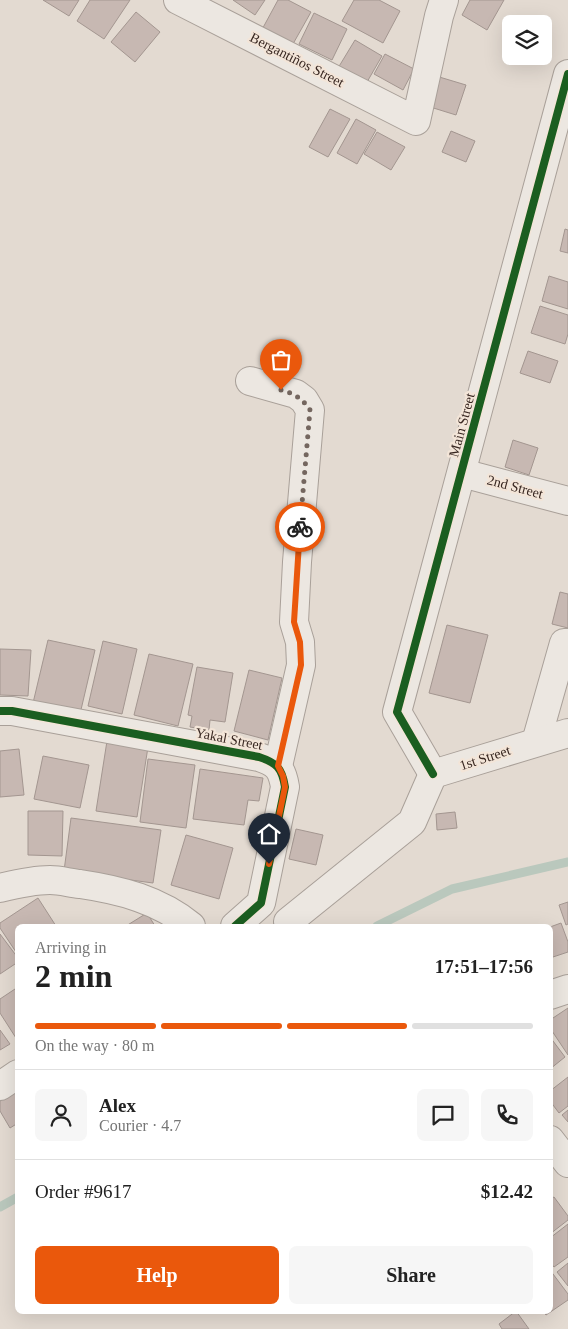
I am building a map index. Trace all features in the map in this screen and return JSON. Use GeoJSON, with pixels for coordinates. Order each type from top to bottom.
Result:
{"type":"FeatureCollection","features":[{"type":"Feature","properties":{"kind":"street","name":"Bergantiños Street"},"geometry":{"type":"LineString","coordinates":[[178,0],[416,121],[444,0]]}},
{"type":"Feature","properties":{"kind":"street","name":"Main Street"},"geometry":{"type":"LineString","coordinates":[[433,774],[397,712],[568,74]]}},
{"type":"Feature","properties":{"kind":"street"},"geometry":{"type":"LineString","coordinates":[[236,924],[261,903],[285,787],[283,776],[278,766],[301,665],[300,642],[294,622],[297,562],[310,410],[304,400],[296,394],[250,381]]}},
{"type":"Feature","properties":{"kind":"street","name":"2nd Street"},"geometry":{"type":"LineString","coordinates":[[462,473],[568,501]]}},
{"type":"Feature","properties":{"kind":"street"},"geometry":{"type":"LineString","coordinates":[[536,742],[564,642],[568,643]]}},
{"type":"Feature","properties":{"kind":"street","name":"Yakal Street"},"geometry":{"type":"LineString","coordinates":[[0,711],[12,711],[259,757],[269,760],[278,766]]}},
{"type":"Feature","properties":{"kind":"street","name":"1st Street"},"geometry":{"type":"LineString","coordinates":[[433,774],[568,733]]}},
{"type":"Feature","properties":{"kind":"street"},"geometry":{"type":"LineString","coordinates":[[261,903],[291,924],[412,822],[433,774]]}},
{"type":"Feature","properties":{"kind":"street"},"geometry":{"type":"LineString","coordinates":[[0,888],[19,883],[51,880],[117,890],[150,901],[179,916],[189,924]]}},
{"type":"Feature","properties":{"kind":"street"},"geometry":{"type":"LineString","coordinates":[[553,994],[568,990]]}},
{"type":"Feature","properties":{"kind":"street"},"geometry":{"type":"LineString","coordinates":[[0,1086],[15,1076]]}},
{"type":"Feature","properties":{"kind":"street"},"geometry":{"type":"LineString","coordinates":[[553,1144],[568,1163]]}},
{"type":"Feature","properties":{"kind":"building"},"geometry":{"type":"Polygon","coordinates":[[[43,0],[79,0],[69,16],[43,0]]]}},
{"type":"Feature","properties":{"kind":"building"},"geometry":{"type":"Polygon","coordinates":[[[90,0],[130,0],[104,39],[77,21],[90,0]]]}},
{"type":"Feature","properties":{"kind":"building"},"geometry":{"type":"Polygon","coordinates":[[[233,0],[265,0],[255,15],[233,0]]]}},
{"type":"Feature","properties":{"kind":"building"},"geometry":{"type":"Polygon","coordinates":[[[278,0],[288,0],[311,12],[289,51],[259,35],[278,0]]]}},
{"type":"Feature","properties":{"kind":"building"},"geometry":{"type":"Polygon","coordinates":[[[354,0],[379,0],[400,11],[383,43],[342,21],[354,0]]]}},
{"type":"Feature","properties":{"kind":"building"},"geometry":{"type":"Polygon","coordinates":[[[470,0],[504,0],[487,30],[462,15],[470,0]]]}},
{"type":"Feature","properties":{"kind":"building"},"geometry":{"type":"Polygon","coordinates":[[[136,12],[160,32],[135,62],[111,42],[136,12]]]}},
{"type":"Feature","properties":{"kind":"building"},"geometry":{"type":"Polygon","coordinates":[[[314,13],[347,29],[332,60],[299,44],[314,13]]]}},
{"type":"Feature","properties":{"kind":"building"},"geometry":{"type":"Polygon","coordinates":[[[355,40],[382,56],[363,89],[335,73],[355,40]]]}},
{"type":"Feature","properties":{"kind":"building"},"geometry":{"type":"Polygon","coordinates":[[[385,54],[414,69],[403,90],[374,74],[385,54]]]}},
{"type":"Feature","properties":{"kind":"building"},"geometry":{"type":"Polygon","coordinates":[[[436,76],[466,85],[456,115],[427,106],[436,76]]]}},
{"type":"Feature","properties":{"kind":"building"},"geometry":{"type":"Polygon","coordinates":[[[330,109],[350,119],[328,157],[309,147],[330,109]]]}},
{"type":"Feature","properties":{"kind":"building"},"geometry":{"type":"Polygon","coordinates":[[[356,119],[376,130],[357,164],[337,153],[356,119]]]}},
{"type":"Feature","properties":{"kind":"building"},"geometry":{"type":"Polygon","coordinates":[[[451,131],[475,141],[466,162],[442,152],[451,131]]]}},
{"type":"Feature","properties":{"kind":"building"},"geometry":{"type":"Polygon","coordinates":[[[377,132],[405,147],[391,170],[364,154],[377,132]]]}},
{"type":"Feature","properties":{"kind":"building"},"geometry":{"type":"Polygon","coordinates":[[[565,229],[568,230],[568,253],[560,251],[565,229]]]}},
{"type":"Feature","properties":{"kind":"building"},"geometry":{"type":"Polygon","coordinates":[[[549,276],[568,282],[568,309],[542,301],[549,276]]]}},
{"type":"Feature","properties":{"kind":"building"},"geometry":{"type":"Polygon","coordinates":[[[540,306],[568,315],[568,334],[565,344],[531,333],[540,306]]]}},
{"type":"Feature","properties":{"kind":"building"},"geometry":{"type":"Polygon","coordinates":[[[528,351],[558,361],[550,383],[520,373],[528,351]]]}},
{"type":"Feature","properties":{"kind":"building"},"geometry":{"type":"Polygon","coordinates":[[[513,440],[538,448],[529,475],[505,467],[513,440]]]}},
{"type":"Feature","properties":{"kind":"building"},"geometry":{"type":"Polygon","coordinates":[[[560,592],[568,594],[568,628],[552,624],[560,592]]]}},
{"type":"Feature","properties":{"kind":"building"},"geometry":{"type":"Polygon","coordinates":[[[447,625],[488,635],[470,703],[429,693],[447,625]]]}},
{"type":"Feature","properties":{"kind":"building"},"geometry":{"type":"Polygon","coordinates":[[[48,640],[95,650],[80,714],[33,703],[48,640]]]}},
{"type":"Feature","properties":{"kind":"building"},"geometry":{"type":"Polygon","coordinates":[[[103,641],[137,649],[122,714],[88,706],[103,641]]]}},
{"type":"Feature","properties":{"kind":"building"},"geometry":{"type":"Polygon","coordinates":[[[0,649],[31,650],[28,696],[0,695],[0,649]]]}},
{"type":"Feature","properties":{"kind":"building"},"geometry":{"type":"Polygon","coordinates":[[[149,654],[193,664],[178,726],[134,715],[149,654]]]}},
{"type":"Feature","properties":{"kind":"building"},"geometry":{"type":"Polygon","coordinates":[[[197,667],[233,673],[225,722],[210,720],[209,730],[190,727],[192,716],[188,715],[197,667]]]}},
{"type":"Feature","properties":{"kind":"building"},"geometry":{"type":"Polygon","coordinates":[[[249,670],[282,678],[268,740],[234,731],[249,670]]]}},
{"type":"Feature","properties":{"kind":"building"},"geometry":{"type":"Polygon","coordinates":[[[107,741],[148,747],[137,817],[96,811],[107,741]]]}},
{"type":"Feature","properties":{"kind":"building"},"geometry":{"type":"Polygon","coordinates":[[[19,749],[24,795],[0,797],[0,751],[19,749]]]}},
{"type":"Feature","properties":{"kind":"building"},"geometry":{"type":"Polygon","coordinates":[[[43,756],[89,765],[80,808],[34,799],[43,756]]]}},
{"type":"Feature","properties":{"kind":"building"},"geometry":{"type":"Polygon","coordinates":[[[148,759],[195,765],[186,828],[140,822],[148,759]]]}},
{"type":"Feature","properties":{"kind":"building"},"geometry":{"type":"Polygon","coordinates":[[[200,769],[263,778],[259,801],[248,800],[244,825],[193,819],[200,769]]]}},
{"type":"Feature","properties":{"kind":"building"},"geometry":{"type":"Polygon","coordinates":[[[28,811],[63,811],[62,856],[28,855],[28,811]]]}},
{"type":"Feature","properties":{"kind":"building"},"geometry":{"type":"Polygon","coordinates":[[[455,812],[457,828],[437,830],[436,814],[455,812]]]}},
{"type":"Feature","properties":{"kind":"building"},"geometry":{"type":"Polygon","coordinates":[[[71,818],[161,830],[153,883],[64,871],[71,818]]]}},
{"type":"Feature","properties":{"kind":"building"},"geometry":{"type":"Polygon","coordinates":[[[296,829],[323,835],[316,865],[289,859],[296,829]]]}},
{"type":"Feature","properties":{"kind":"building"},"geometry":{"type":"Polygon","coordinates":[[[186,835],[233,848],[219,899],[171,885],[186,835]]]}},
{"type":"Feature","properties":{"kind":"building"},"geometry":{"type":"Polygon","coordinates":[[[38,898],[55,924],[15,924],[15,950],[0,928],[0,923],[38,898]]]}},
{"type":"Feature","properties":{"kind":"building"},"geometry":{"type":"Polygon","coordinates":[[[568,902],[568,924],[566,925],[559,905],[568,902]]]}},
{"type":"Feature","properties":{"kind":"building"},"geometry":{"type":"Polygon","coordinates":[[[147,913],[154,924],[129,924],[147,913]]]}},
{"type":"Feature","properties":{"kind":"building"},"geometry":{"type":"Polygon","coordinates":[[[561,923],[568,942],[568,952],[553,957],[553,926],[561,923]]]}},
{"type":"Feature","properties":{"kind":"building"},"geometry":{"type":"Polygon","coordinates":[[[0,934],[15,954],[15,964],[0,974],[0,934]]]}},
{"type":"Feature","properties":{"kind":"building"},"geometry":{"type":"Polygon","coordinates":[[[15,989],[15,1036],[0,1013],[0,999],[15,989]]]}},
{"type":"Feature","properties":{"kind":"building"},"geometry":{"type":"Polygon","coordinates":[[[568,1008],[568,1055],[553,1032],[553,1018],[568,1008]]]}},
{"type":"Feature","properties":{"kind":"building"},"geometry":{"type":"Polygon","coordinates":[[[0,1030],[10,1044],[0,1050],[0,1030]]]}},
{"type":"Feature","properties":{"kind":"building"},"geometry":{"type":"Polygon","coordinates":[[[553,1041],[565,1057],[553,1067],[553,1041]]]}},
{"type":"Feature","properties":{"kind":"building"},"geometry":{"type":"Polygon","coordinates":[[[568,1077],[568,1106],[559,1113],[553,1105],[553,1089],[568,1077]]]}},
{"type":"Feature","properties":{"kind":"building"},"geometry":{"type":"Polygon","coordinates":[[[15,1092],[15,1125],[10,1128],[0,1111],[0,1101],[15,1092]]]}},
{"type":"Feature","properties":{"kind":"building"},"geometry":{"type":"Polygon","coordinates":[[[568,1110],[568,1122],[562,1115],[568,1110]]]}},
{"type":"Feature","properties":{"kind":"building"},"geometry":{"type":"Polygon","coordinates":[[[553,1198],[568,1216],[568,1220],[553,1232],[553,1198]]]}},
{"type":"Feature","properties":{"kind":"building"},"geometry":{"type":"Polygon","coordinates":[[[568,1224],[568,1257],[554,1267],[553,1266],[553,1236],[568,1224]]]}},
{"type":"Feature","properties":{"kind":"building"},"geometry":{"type":"Polygon","coordinates":[[[568,1263],[568,1286],[557,1272],[568,1263]]]}},
{"type":"Feature","properties":{"kind":"building"},"geometry":{"type":"Polygon","coordinates":[[[553,1274],[568,1294],[568,1300],[553,1310],[553,1274]]]}},
{"type":"Feature","properties":{"kind":"building"},"geometry":{"type":"Polygon","coordinates":[[[512,1314],[518,1314],[529,1329],[502,1329],[499,1324],[512,1314]]]}},
{"type":"Feature","properties":{"kind":"waterway"},"geometry":{"type":"LineString","coordinates":[[381,924],[452,889],[568,862]]}},
{"type":"Feature","properties":{"kind":"waterway"},"geometry":{"type":"LineString","coordinates":[[0,1207],[15,1199]]}},
{"type":"Feature","properties":{"kind":"cycle path"},"geometry":{"type":"LineString","coordinates":[[433,774],[397,712],[568,74]]}},
{"type":"Feature","properties":{"kind":"cycle path"},"geometry":{"type":"LineString","coordinates":[[0,711],[12,711],[259,757],[278,767],[285,787],[261,903],[237,924]]}},
{"type":"Feature","properties":{"kind":"way so far"},"geometry":{"type":"LineString","coordinates":[[281,390],[296,394],[304,400],[310,410],[300,527]]}},
{"type":"Feature","properties":{"kind":"route"},"geometry":{"type":"LineString","coordinates":[[269,864],[285,787],[283,776],[278,766],[301,665],[300,642],[294,622],[300,527]]}}]}
